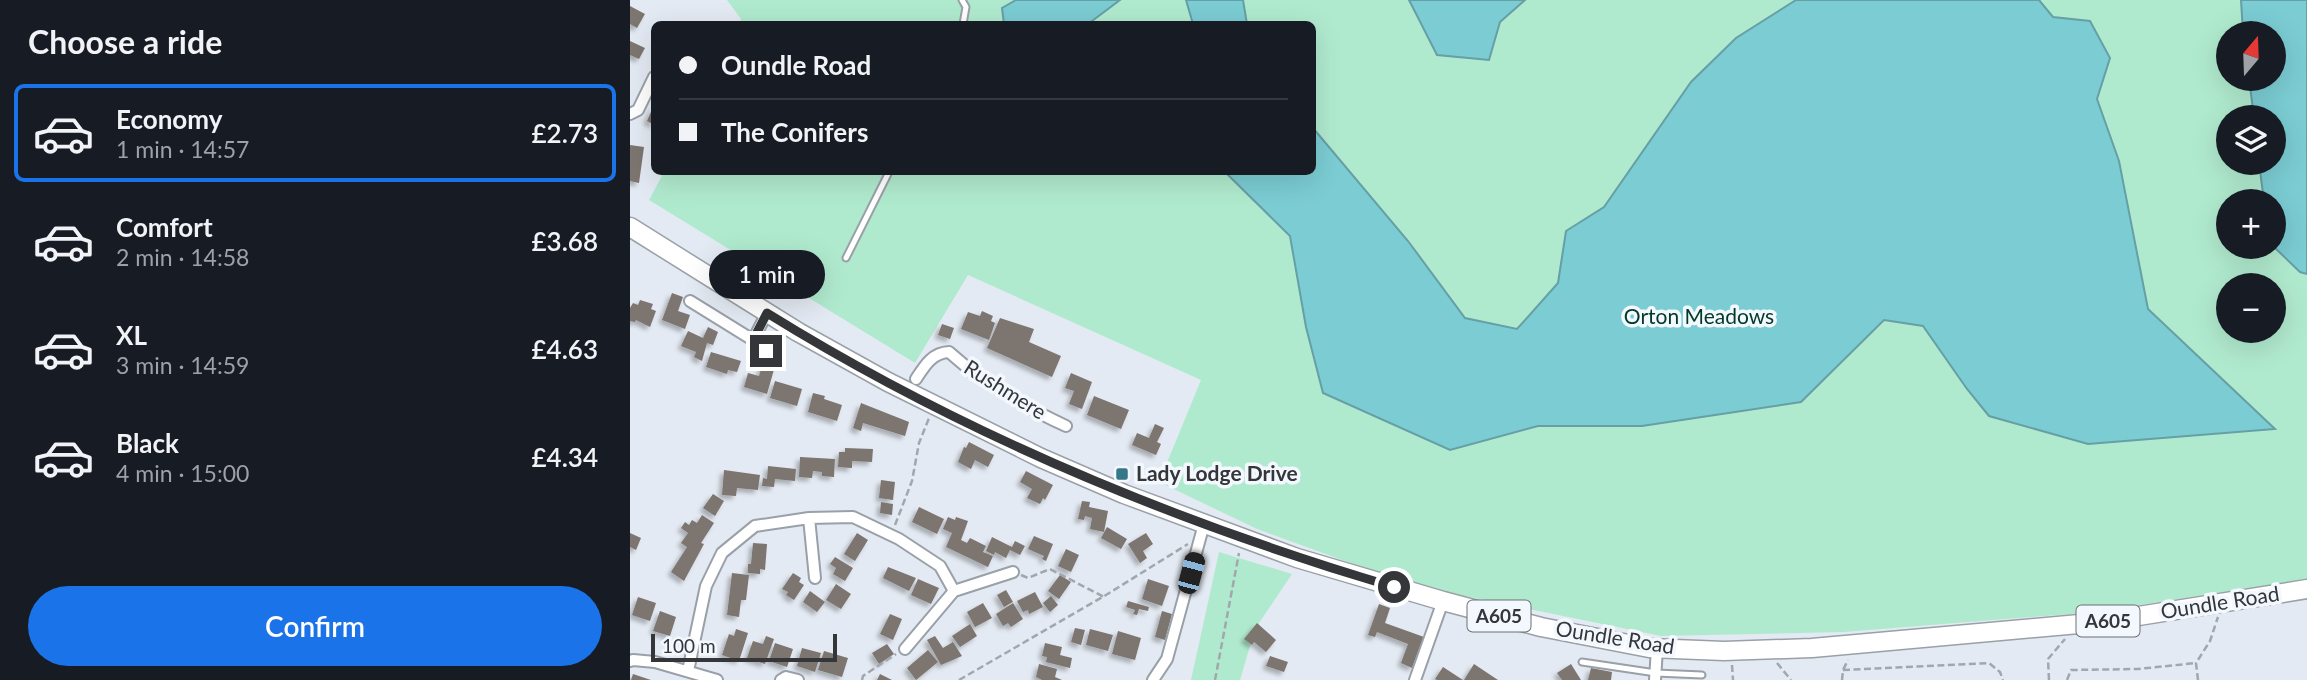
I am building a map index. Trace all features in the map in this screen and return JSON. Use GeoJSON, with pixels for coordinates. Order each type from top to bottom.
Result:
{"type":"FeatureCollection","features":[{"type":"Feature","properties":{"kind":"main road","name":"Oundle Road"},"geometry":{"type":"LineString","coordinates":[[632,233],[767,313],[934,406],[1041,458],[1203,530],[1242,538],[1297,558],[1541,627],[1657,648],[1724,652],[1812,648],[2101,622],[2307,589]]}},
{"type":"Feature","properties":{"kind":"street"},"geometry":{"type":"LineString","coordinates":[[630,114],[638,110],[651,83]]}},
{"type":"Feature","properties":{"kind":"street"},"geometry":{"type":"LineString","coordinates":[[690,301],[766,351]]}},
{"type":"Feature","properties":{"kind":"street"},"geometry":{"type":"LineString","coordinates":[[753,340],[767,313]]}},
{"type":"Feature","properties":{"kind":"street","name":"Rushmere"},"geometry":{"type":"LineString","coordinates":[[916,379],[928,361],[939,353],[949,352],[1030,410],[1066,426]]}},
{"type":"Feature","properties":{"kind":"street"},"geometry":{"type":"LineString","coordinates":[[688,671],[706,586],[722,553],[755,526],[809,518],[853,517],[891,535],[940,566],[954,591]]}},
{"type":"Feature","properties":{"kind":"street"},"geometry":{"type":"LineString","coordinates":[[809,518],[815,578]]}},
{"type":"Feature","properties":{"kind":"street"},"geometry":{"type":"LineString","coordinates":[[1153,680],[1167,659],[1203,530]]}},
{"type":"Feature","properties":{"kind":"street"},"geometry":{"type":"LineString","coordinates":[[905,649],[954,591],[1013,572]]}},
{"type":"Feature","properties":{"kind":"street"},"geometry":{"type":"LineString","coordinates":[[1415,680],[1443,601]]}},
{"type":"Feature","properties":{"kind":"street"},"geometry":{"type":"LineString","coordinates":[[1655,676],[1657,648]]}},
{"type":"Feature","properties":{"kind":"street"},"geometry":{"type":"LineString","coordinates":[[631,658],[717,680]]}},
{"type":"Feature","properties":{"kind":"street"},"geometry":{"type":"LineString","coordinates":[[781,680],[786,677],[799,680]]}},
{"type":"Feature","properties":{"kind":"lane"},"geometry":{"type":"LineString","coordinates":[[962,0],[966,8],[964,21]]}},
{"type":"Feature","properties":{"kind":"lane"},"geometry":{"type":"LineString","coordinates":[[846,258],[888,175]]}},
{"type":"Feature","properties":{"kind":"lane"},"geometry":{"type":"LineString","coordinates":[[1582,662],[1655,676],[1702,675]]}},
{"type":"Feature","properties":{"kind":"path"},"geometry":{"type":"LineString","coordinates":[[891,535],[912,481],[919,443],[934,406]]}},
{"type":"Feature","properties":{"kind":"path"},"geometry":{"type":"LineString","coordinates":[[959,680],[1104,597],[1203,530]]}},
{"type":"Feature","properties":{"kind":"path"},"geometry":{"type":"LineString","coordinates":[[1215,680],[1242,538]]}},
{"type":"Feature","properties":{"kind":"path"},"geometry":{"type":"LineString","coordinates":[[1013,572],[1028,578],[1050,569],[1104,597]]}},
{"type":"Feature","properties":{"kind":"path"},"geometry":{"type":"LineString","coordinates":[[2198,680],[2196,663],[2210,641],[2218,616]]}},
{"type":"Feature","properties":{"kind":"path"},"geometry":{"type":"LineString","coordinates":[[862,680],[863,676],[905,649]]}},
{"type":"Feature","properties":{"kind":"path"},"geometry":{"type":"LineString","coordinates":[[1843,670],[1989,663],[2000,672],[2003,680]]}},
{"type":"Feature","properties":{"kind":"path"},"geometry":{"type":"LineString","coordinates":[[2067,680],[2071,670],[2138,669],[2196,663]]}},
{"type":"Feature","properties":{"kind":"green space","name":"Orton Meadows"},"geometry":{"type":"Polygon","coordinates":[[[727,0],[2307,0],[2307,579],[2095,612],[1844,632],[1661,636],[1411,585],[1257,529],[1159,482],[1201,380],[968,275],[915,363],[649,200],[662,175],[1316,175],[1316,21],[740,21],[727,0]]]}},
{"type":"Feature","properties":{"kind":"green space"},"geometry":{"type":"Polygon","coordinates":[[[1219,552],[1292,574],[1255,629],[1240,680],[1191,680],[1219,552]]]}},
{"type":"Feature","properties":{"kind":"water"},"geometry":{"type":"Polygon","coordinates":[[[1016,0],[1120,0],[1092,21],[1004,21],[1002,8],[1016,0]]]}},
{"type":"Feature","properties":{"kind":"water"},"geometry":{"type":"Polygon","coordinates":[[[1186,0],[1243,0],[1246,21],[1192,21],[1186,0]]]}},
{"type":"Feature","properties":{"kind":"water"},"geometry":{"type":"Polygon","coordinates":[[[1409,0],[1525,0],[1500,22],[1489,60],[1437,55],[1409,0]]]}},
{"type":"Feature","properties":{"kind":"water"},"geometry":{"type":"Polygon","coordinates":[[[1796,0],[2039,0],[2053,17],[2090,21],[2110,58],[2097,99],[2119,161],[2148,309],[2275,429],[2088,444],[1989,416],[1923,326],[1884,320],[1801,402],[1642,426],[1538,426],[1450,450],[1323,393],[1306,327],[1290,236],[1228,175],[1316,175],[1316,132],[1408,241],[1465,318],[1517,329],[1558,283],[1566,231],[1604,207],[1691,82],[1736,38],[1796,0]]]}},
{"type":"Feature","properties":{"kind":"water"},"geometry":{"type":"Polygon","coordinates":[[[2241,0],[2307,0],[2307,274],[2300,272],[2286,259],[2286,189],[2262,189],[2261,175],[2286,175],[2286,105],[2252,105],[2251,91],[2286,91],[2286,21],[2242,21],[2241,0]]]}},
{"type":"Feature","properties":{"kind":"building"},"geometry":{"type":"Polygon","coordinates":[[[630,6],[645,14],[637,28],[630,24],[630,6]]]}},
{"type":"Feature","properties":{"kind":"building"},"geometry":{"type":"Polygon","coordinates":[[[630,41],[645,48],[639,59],[630,55],[630,41]]]}},
{"type":"Feature","properties":{"kind":"building"},"geometry":{"type":"Polygon","coordinates":[[[630,145],[644,147],[639,183],[630,181],[630,145]]]}},
{"type":"Feature","properties":{"kind":"building"},"geometry":{"type":"Polygon","coordinates":[[[672,293],[683,297],[678,311],[690,315],[685,329],[662,320],[672,293]]]}},
{"type":"Feature","properties":{"kind":"building"},"geometry":{"type":"Polygon","coordinates":[[[640,300],[653,304],[651,309],[656,311],[650,327],[636,320],[630,321],[630,308],[633,303],[638,305],[640,300]]]}},
{"type":"Feature","properties":{"kind":"building"},"geometry":{"type":"Polygon","coordinates":[[[982,311],[993,316],[991,321],[995,323],[989,340],[961,329],[968,312],[980,316],[982,311]]]}},
{"type":"Feature","properties":{"kind":"building"},"geometry":{"type":"Polygon","coordinates":[[[1000,318],[1034,329],[1029,342],[1061,356],[1052,377],[987,348],[1000,318]]]}},
{"type":"Feature","properties":{"kind":"building"},"geometry":{"type":"Polygon","coordinates":[[[942,324],[954,328],[950,339],[938,335],[942,324]]]}},
{"type":"Feature","properties":{"kind":"building"},"geometry":{"type":"Polygon","coordinates":[[[708,327],[718,332],[713,345],[707,343],[702,361],[694,357],[696,352],[681,346],[688,331],[703,338],[708,327]]]}},
{"type":"Feature","properties":{"kind":"building"},"geometry":{"type":"Polygon","coordinates":[[[711,352],[741,361],[737,372],[728,370],[727,374],[706,367],[711,352]]]}},
{"type":"Feature","properties":{"kind":"building"},"geometry":{"type":"Polygon","coordinates":[[[763,362],[775,366],[767,394],[744,387],[748,373],[759,376],[763,362]]]}},
{"type":"Feature","properties":{"kind":"building"},"geometry":{"type":"Polygon","coordinates":[[[1071,373],[1092,382],[1082,409],[1069,404],[1074,391],[1065,388],[1071,373]]]}},
{"type":"Feature","properties":{"kind":"building"},"geometry":{"type":"Polygon","coordinates":[[[775,381],[802,389],[797,406],[770,398],[775,381]]]}},
{"type":"Feature","properties":{"kind":"building"},"geometry":{"type":"Polygon","coordinates":[[[813,393],[842,405],[837,421],[808,412],[813,393]]]}},
{"type":"Feature","properties":{"kind":"building"},"geometry":{"type":"Polygon","coordinates":[[[1094,396],[1129,410],[1121,429],[1087,415],[1094,396]]]}},
{"type":"Feature","properties":{"kind":"building"},"geometry":{"type":"Polygon","coordinates":[[[861,403],[909,422],[905,436],[863,423],[861,431],[853,428],[861,403]]]}},
{"type":"Feature","properties":{"kind":"building"},"geometry":{"type":"Polygon","coordinates":[[[1155,424],[1164,428],[1157,442],[1161,444],[1156,455],[1132,445],[1137,433],[1149,438],[1155,424]]]}},
{"type":"Feature","properties":{"kind":"building"},"geometry":{"type":"Polygon","coordinates":[[[969,442],[994,455],[988,467],[975,460],[971,469],[958,462],[969,442]]]}},
{"type":"Feature","properties":{"kind":"building"},"geometry":{"type":"Polygon","coordinates":[[[845,448],[873,449],[872,462],[852,461],[852,468],[838,467],[839,452],[845,452],[845,448]]]}},
{"type":"Feature","properties":{"kind":"building"},"geometry":{"type":"Polygon","coordinates":[[[800,457],[835,459],[834,477],[822,476],[822,472],[813,471],[812,478],[799,477],[800,457]]]}},
{"type":"Feature","properties":{"kind":"building"},"geometry":{"type":"Polygon","coordinates":[[[768,466],[796,469],[795,481],[775,479],[774,487],[762,486],[763,478],[767,479],[768,466]]]}},
{"type":"Feature","properties":{"kind":"building"},"geometry":{"type":"Polygon","coordinates":[[[724,470],[760,475],[758,490],[737,488],[736,496],[722,495],[724,470]]]}},
{"type":"Feature","properties":{"kind":"building"},"geometry":{"type":"Polygon","coordinates":[[[1026,471],[1053,485],[1040,504],[1027,498],[1032,489],[1020,482],[1026,471]]]}},
{"type":"Feature","properties":{"kind":"building"},"geometry":{"type":"Polygon","coordinates":[[[881,480],[895,482],[893,500],[879,498],[881,480]]]}},
{"type":"Feature","properties":{"kind":"building"},"geometry":{"type":"Polygon","coordinates":[[[713,494],[724,501],[715,516],[703,508],[713,494]]]}},
{"type":"Feature","properties":{"kind":"building"},"geometry":{"type":"Polygon","coordinates":[[[1082,501],[1090,502],[1089,507],[1108,511],[1104,532],[1090,529],[1092,518],[1085,516],[1084,520],[1078,519],[1082,501]]]}},
{"type":"Feature","properties":{"kind":"building"},"geometry":{"type":"Polygon","coordinates":[[[881,502],[893,504],[892,515],[880,513],[881,502]]]}},
{"type":"Feature","properties":{"kind":"building"},"geometry":{"type":"Polygon","coordinates":[[[919,507],[944,519],[937,534],[912,522],[919,507]]]}},
{"type":"Feature","properties":{"kind":"building"},"geometry":{"type":"Polygon","coordinates":[[[702,515],[714,523],[701,543],[704,544],[684,581],[671,572],[687,547],[681,543],[688,533],[681,528],[685,522],[689,525],[692,520],[697,523],[702,515]]]}},
{"type":"Feature","properties":{"kind":"building"},"geometry":{"type":"Polygon","coordinates":[[[948,517],[968,521],[961,540],[967,543],[970,538],[986,546],[983,552],[993,556],[988,567],[946,547],[952,533],[943,529],[948,517]]]}},
{"type":"Feature","properties":{"kind":"building"},"geometry":{"type":"Polygon","coordinates":[[[1107,527],[1127,539],[1121,549],[1101,538],[1107,527]]]}},
{"type":"Feature","properties":{"kind":"building"},"geometry":{"type":"Polygon","coordinates":[[[630,533],[641,538],[636,550],[630,547],[630,533]]]}},
{"type":"Feature","properties":{"kind":"building"},"geometry":{"type":"Polygon","coordinates":[[[857,533],[868,540],[855,561],[844,554],[857,533]]]}},
{"type":"Feature","properties":{"kind":"building"},"geometry":{"type":"Polygon","coordinates":[[[1146,533],[1153,544],[1143,551],[1147,558],[1140,563],[1128,544],[1146,533]]]}},
{"type":"Feature","properties":{"kind":"building"},"geometry":{"type":"Polygon","coordinates":[[[1034,536],[1053,544],[1046,561],[1042,559],[1044,556],[1028,549],[1034,536]]]}},
{"type":"Feature","properties":{"kind":"building"},"geometry":{"type":"Polygon","coordinates":[[[992,537],[1012,547],[1015,541],[1025,546],[1020,555],[1010,550],[1006,558],[995,552],[994,555],[986,551],[992,537]]]}},
{"type":"Feature","properties":{"kind":"building"},"geometry":{"type":"Polygon","coordinates":[[[753,543],[767,544],[765,570],[760,569],[760,574],[748,573],[753,543]]]}},
{"type":"Feature","properties":{"kind":"building"},"geometry":{"type":"Polygon","coordinates":[[[1066,549],[1079,555],[1071,572],[1058,566],[1066,549]]]}},
{"type":"Feature","properties":{"kind":"building"},"geometry":{"type":"Polygon","coordinates":[[[835,557],[853,568],[845,581],[833,574],[836,568],[830,564],[835,557]]]}},
{"type":"Feature","properties":{"kind":"building"},"geometry":{"type":"Polygon","coordinates":[[[888,567],[916,578],[909,591],[883,578],[888,567]]]}},
{"type":"Feature","properties":{"kind":"building"},"geometry":{"type":"Polygon","coordinates":[[[732,573],[749,575],[746,600],[741,600],[739,617],[727,615],[732,573]]]}},
{"type":"Feature","properties":{"kind":"building"},"geometry":{"type":"Polygon","coordinates":[[[793,573],[801,578],[799,582],[804,585],[794,600],[782,589],[793,573]]]}},
{"type":"Feature","properties":{"kind":"building"},"geometry":{"type":"Polygon","coordinates":[[[1060,575],[1071,582],[1059,599],[1048,591],[1060,575]]]}},
{"type":"Feature","properties":{"kind":"building"},"geometry":{"type":"Polygon","coordinates":[[[918,579],[939,588],[931,604],[911,595],[918,579]]]}},
{"type":"Feature","properties":{"kind":"building"},"geometry":{"type":"Polygon","coordinates":[[[1148,579],[1169,586],[1162,606],[1142,599],[1148,579]]]}},
{"type":"Feature","properties":{"kind":"building"},"geometry":{"type":"Polygon","coordinates":[[[836,584],[851,594],[841,609],[826,600],[836,584]]]}},
{"type":"Feature","properties":{"kind":"building"},"geometry":{"type":"Polygon","coordinates":[[[1006,590],[1013,602],[1004,607],[997,595],[1006,590]]]}},
{"type":"Feature","properties":{"kind":"building"},"geometry":{"type":"Polygon","coordinates":[[[810,591],[825,602],[817,612],[803,602],[810,591]]]}},
{"type":"Feature","properties":{"kind":"building"},"geometry":{"type":"Polygon","coordinates":[[[1035,592],[1043,607],[1029,614],[1028,610],[1023,612],[1017,601],[1035,592]]]}},
{"type":"Feature","properties":{"kind":"building"},"geometry":{"type":"Polygon","coordinates":[[[1051,596],[1058,605],[1050,612],[1043,603],[1051,596]]]}},
{"type":"Feature","properties":{"kind":"building"},"geometry":{"type":"Polygon","coordinates":[[[638,597],[656,603],[650,621],[632,615],[638,597]]]}},
{"type":"Feature","properties":{"kind":"building"},"geometry":{"type":"Polygon","coordinates":[[[1128,601],[1149,607],[1148,611],[1139,609],[1137,615],[1133,614],[1135,610],[1126,607],[1128,601]]]}},
{"type":"Feature","properties":{"kind":"building"},"geometry":{"type":"Polygon","coordinates":[[[983,603],[992,618],[975,627],[967,612],[983,603]]]}},
{"type":"Feature","properties":{"kind":"building"},"geometry":{"type":"Polygon","coordinates":[[[1013,603],[1023,619],[1011,627],[1008,623],[1003,626],[996,614],[1013,603]]]}},
{"type":"Feature","properties":{"kind":"building"},"geometry":{"type":"Polygon","coordinates":[[[1379,604],[1390,608],[1385,623],[1424,637],[1412,668],[1401,663],[1408,644],[1377,632],[1375,637],[1368,635],[1379,604]]]}},
{"type":"Feature","properties":{"kind":"building"},"geometry":{"type":"Polygon","coordinates":[[[660,611],[676,617],[670,636],[653,631],[660,611]]]}},
{"type":"Feature","properties":{"kind":"building"},"geometry":{"type":"Polygon","coordinates":[[[1162,611],[1172,614],[1165,640],[1155,637],[1162,611]]]}},
{"type":"Feature","properties":{"kind":"building"},"geometry":{"type":"Polygon","coordinates":[[[890,614],[902,619],[893,640],[880,634],[890,614]]]}},
{"type":"Feature","properties":{"kind":"building"},"geometry":{"type":"Polygon","coordinates":[[[1257,623],[1276,640],[1266,652],[1254,642],[1252,645],[1244,639],[1257,623]]]}},
{"type":"Feature","properties":{"kind":"building"},"geometry":{"type":"Polygon","coordinates":[[[970,624],[977,636],[960,647],[952,636],[970,624]]]}},
{"type":"Feature","properties":{"kind":"building"},"geometry":{"type":"Polygon","coordinates":[[[1075,628],[1085,630],[1081,645],[1071,642],[1075,628]]]}},
{"type":"Feature","properties":{"kind":"building"},"geometry":{"type":"Polygon","coordinates":[[[736,629],[748,633],[739,661],[722,655],[729,634],[734,636],[736,629]]]}},
{"type":"Feature","properties":{"kind":"building"},"geometry":{"type":"Polygon","coordinates":[[[1090,629],[1113,635],[1108,651],[1086,645],[1090,629]]]}},
{"type":"Feature","properties":{"kind":"building"},"geometry":{"type":"Polygon","coordinates":[[[1118,631],[1141,638],[1135,660],[1112,654],[1118,631]]]}},
{"type":"Feature","properties":{"kind":"building"},"geometry":{"type":"Polygon","coordinates":[[[766,636],[774,639],[765,664],[747,658],[753,641],[763,644],[766,636]]]}},
{"type":"Feature","properties":{"kind":"building"},"geometry":{"type":"Polygon","coordinates":[[[935,636],[943,648],[953,642],[962,656],[941,665],[927,640],[935,636]]]}},
{"type":"Feature","properties":{"kind":"building"},"geometry":{"type":"Polygon","coordinates":[[[775,643],[793,649],[787,667],[769,661],[775,643]]]}},
{"type":"Feature","properties":{"kind":"building"},"geometry":{"type":"Polygon","coordinates":[[[1045,643],[1062,647],[1060,655],[1072,658],[1070,668],[1046,662],[1047,657],[1042,656],[1045,643]]]}},
{"type":"Feature","properties":{"kind":"building"},"geometry":{"type":"Polygon","coordinates":[[[887,644],[894,654],[879,664],[872,653],[887,644]]]}},
{"type":"Feature","properties":{"kind":"building"},"geometry":{"type":"Polygon","coordinates":[[[802,648],[821,653],[815,672],[797,666],[802,648]]]}},
{"type":"Feature","properties":{"kind":"building"},"geometry":{"type":"Polygon","coordinates":[[[928,650],[938,662],[916,680],[907,668],[928,650]]]}},
{"type":"Feature","properties":{"kind":"building"},"geometry":{"type":"Polygon","coordinates":[[[824,651],[848,658],[842,677],[818,670],[824,651]]]}},
{"type":"Feature","properties":{"kind":"building"},"geometry":{"type":"Polygon","coordinates":[[[1270,656],[1288,662],[1284,672],[1266,666],[1270,656]]]}},
{"type":"Feature","properties":{"kind":"building"},"geometry":{"type":"Polygon","coordinates":[[[1039,664],[1057,669],[1055,677],[1062,680],[1042,680],[1036,677],[1039,664]]]}},
{"type":"Feature","properties":{"kind":"building"},"geometry":{"type":"Polygon","coordinates":[[[1474,664],[1498,680],[1464,680],[1474,664]]]}},
{"type":"Feature","properties":{"kind":"building"},"geometry":{"type":"Polygon","coordinates":[[[1571,664],[1581,680],[1562,680],[1557,673],[1571,664]]]}},
{"type":"Feature","properties":{"kind":"building"},"geometry":{"type":"Polygon","coordinates":[[[1443,667],[1463,680],[1435,679],[1443,667]]]}},
{"type":"Feature","properties":{"kind":"building"},"geometry":{"type":"Polygon","coordinates":[[[1591,668],[1612,672],[1611,680],[1588,680],[1591,668]]]}},
{"type":"Feature","properties":{"kind":"building"},"geometry":{"type":"Polygon","coordinates":[[[633,674],[651,680],[631,680],[633,674]]]}},
{"type":"Feature","properties":{"kind":"building"},"geometry":{"type":"Polygon","coordinates":[[[880,674],[892,680],[877,680],[880,674]]]}},
{"type":"Feature","properties":{"kind":"place","name":"Lady Lodge Drive"},"geometry":{"type":"Point","coordinates":[1122,474]}},
{"type":"Feature","properties":{"kind":"route"},"geometry":{"type":"LineString","coordinates":[[766,351],[753,340],[767,313],[888,382],[1041,458],[1124,494],[1297,558],[1394,587]]}}]}
